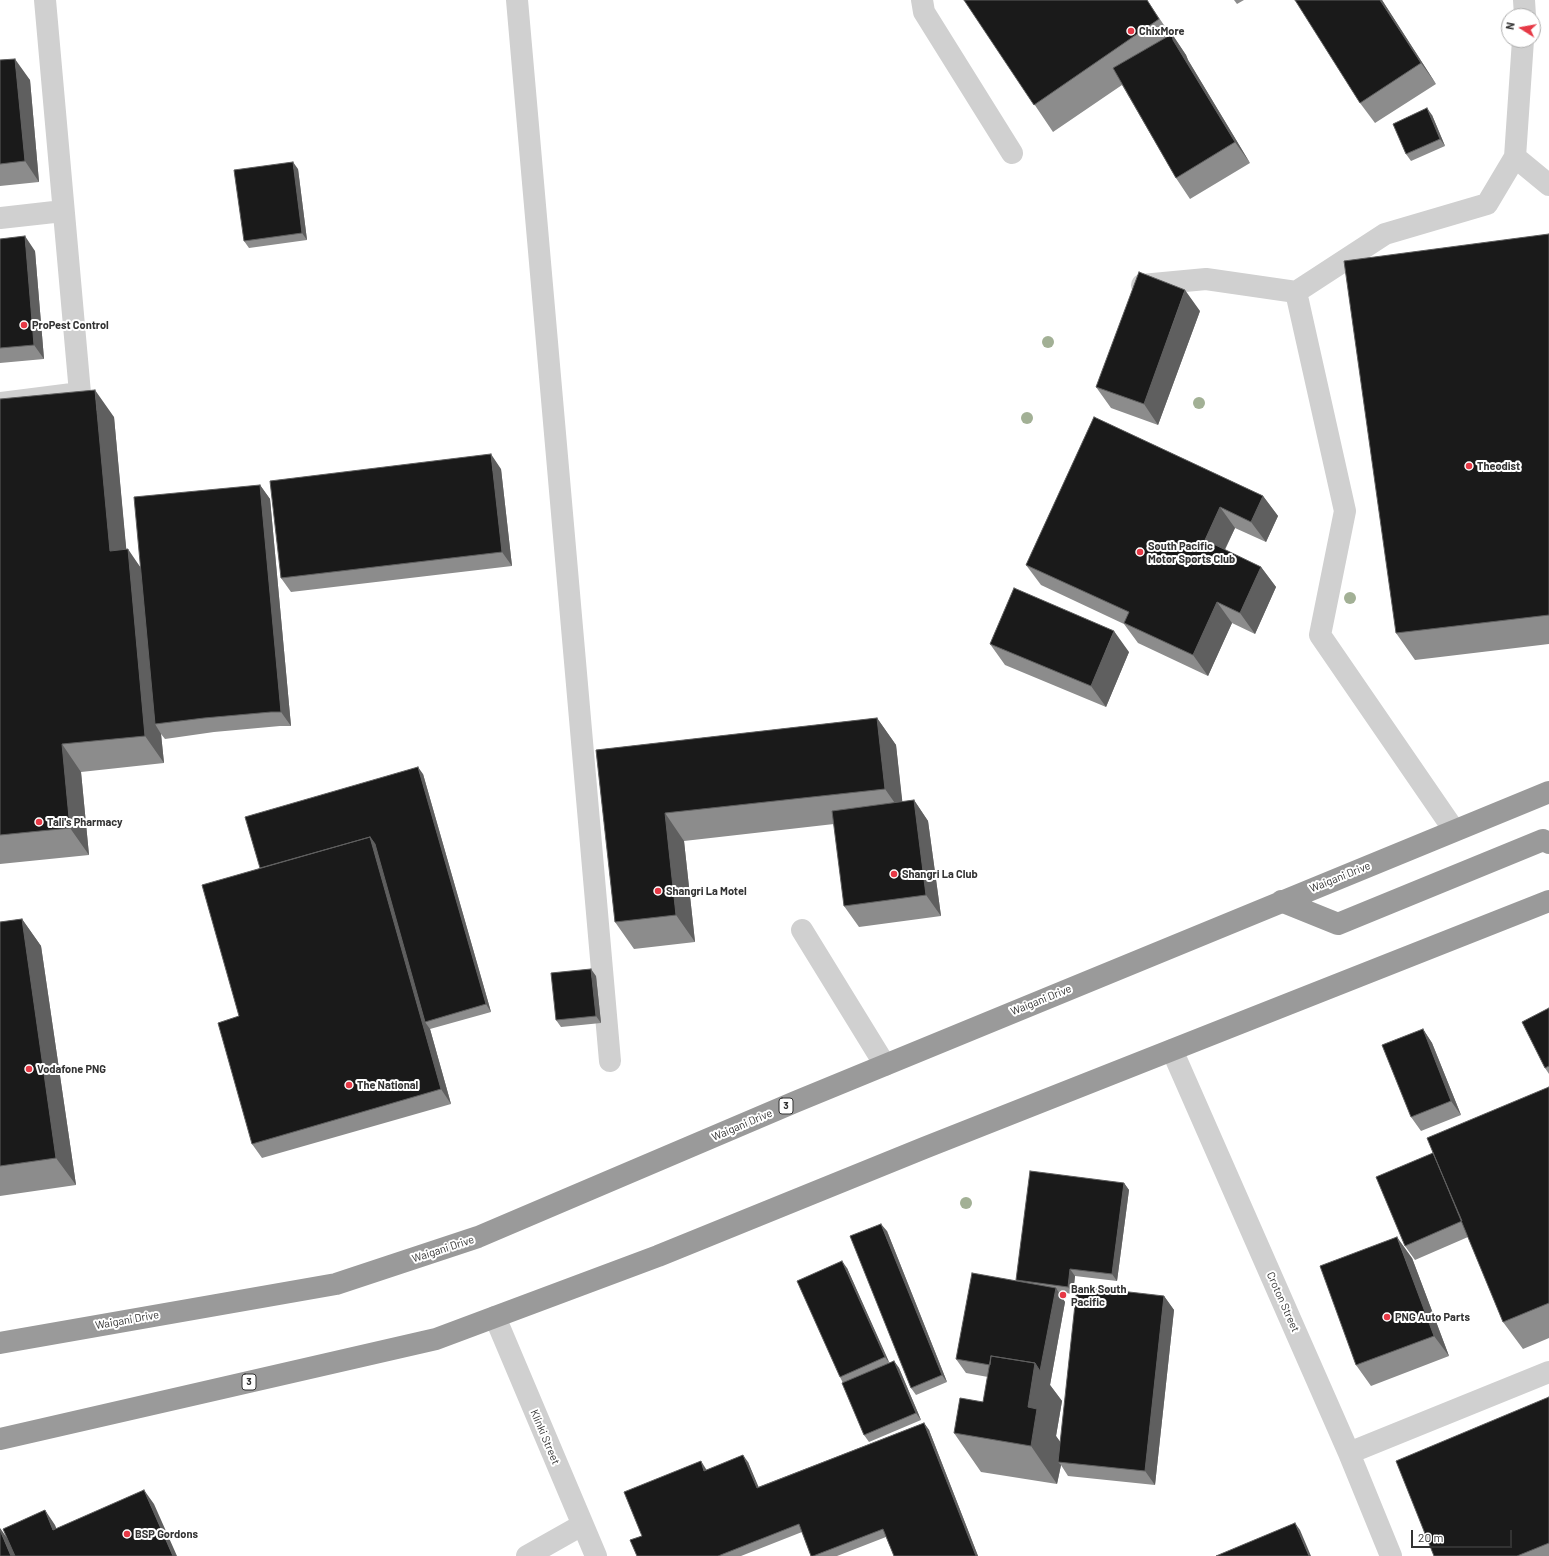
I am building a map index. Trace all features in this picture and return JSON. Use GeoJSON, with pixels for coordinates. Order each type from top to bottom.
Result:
{"type":"FeatureCollection","features":[{"type":"Feature","properties":{"kind":"highway","name":"Waigani Drive"},"geometry":{"type":"LineString","coordinates":[[0,1343],[336,1284],[478,1237],[884,1065],[1549,792]]}},
{"type":"Feature","properties":{"kind":"highway"},"geometry":{"type":"LineString","coordinates":[[1281,901],[1338,924],[1543,840],[1549,843]]}},
{"type":"Feature","properties":{"kind":"highway","name":"3"},"geometry":{"type":"LineString","coordinates":[[0,1439],[436,1339],[658,1256],[924,1148],[1549,901]]}},
{"type":"Feature","properties":{"kind":"street"},"geometry":{"type":"LineString","coordinates":[[0,403],[80,393],[45,0]]}},
{"type":"Feature","properties":{"kind":"street"},"geometry":{"type":"LineString","coordinates":[[517,0],[610,1061]]}},
{"type":"Feature","properties":{"kind":"street"},"geometry":{"type":"LineString","coordinates":[[922,0],[924,12],[1012,153]]}},
{"type":"Feature","properties":{"kind":"street"},"geometry":{"type":"LineString","coordinates":[[1142,286],[1206,279],[1296,292],[1385,234],[1487,204],[1515,157],[1522,48]]}},
{"type":"Feature","properties":{"kind":"street"},"geometry":{"type":"LineString","coordinates":[[1515,157],[1549,185]]}},
{"type":"Feature","properties":{"kind":"street"},"geometry":{"type":"LineString","coordinates":[[0,218],[63,211]]}},
{"type":"Feature","properties":{"kind":"street"},"geometry":{"type":"LineString","coordinates":[[1296,292],[1345,511],[1320,635],[1454,830]]}},
{"type":"Feature","properties":{"kind":"street"},"geometry":{"type":"LineString","coordinates":[[802,930],[884,1065]]}},
{"type":"Feature","properties":{"kind":"street","name":"Croton Street"},"geometry":{"type":"LineString","coordinates":[[1172,1050],[1349,1453],[1391,1556]]}},
{"type":"Feature","properties":{"kind":"street","name":"Klinki Street"},"geometry":{"type":"LineString","coordinates":[[495,1317],[596,1556]]}},
{"type":"Feature","properties":{"kind":"street"},"geometry":{"type":"LineString","coordinates":[[1349,1453],[1549,1372]]}},
{"type":"Feature","properties":{"kind":"street"},"geometry":{"type":"LineString","coordinates":[[527,1556],[582,1525]]}},
{"type":"Feature","properties":{"kind":"building"},"geometry":{"type":"Polygon","coordinates":[[[964,0],[1147,0],[1159,19],[1034,105],[964,0]]]}},
{"type":"Feature","properties":{"kind":"building"},"geometry":{"type":"Polygon","coordinates":[[[1295,0],[1380,0],[1421,63],[1360,103],[1295,0]]]}},
{"type":"Feature","properties":{"kind":"building"},"geometry":{"type":"Polygon","coordinates":[[[1172,34],[1173,40],[1235,142],[1176,178],[1113,68],[1172,34]]]}},
{"type":"Feature","properties":{"kind":"building"},"geometry":{"type":"Polygon","coordinates":[[[15,59],[25,161],[0,164],[0,60],[15,59]]]}},
{"type":"Feature","properties":{"kind":"building"},"geometry":{"type":"Polygon","coordinates":[[[1427,108],[1440,139],[1406,154],[1393,124],[1427,108]]]}},
{"type":"Feature","properties":{"kind":"building"},"geometry":{"type":"Polygon","coordinates":[[[293,162],[302,233],[244,241],[234,170],[293,162]]]}},
{"type":"Feature","properties":{"kind":"building","name":"Theodist"},"geometry":{"type":"Polygon","coordinates":[[[1549,234],[1549,615],[1396,633],[1344,261],[1549,234]]]}},
{"type":"Feature","properties":{"kind":"building"},"geometry":{"type":"Polygon","coordinates":[[[25,236],[34,345],[0,348],[0,239],[25,236]]]}},
{"type":"Feature","properties":{"kind":"building"},"geometry":{"type":"Polygon","coordinates":[[[1139,272],[1185,290],[1144,404],[1096,387],[1139,272]]]}},
{"type":"Feature","properties":{"kind":"building"},"geometry":{"type":"Polygon","coordinates":[[[95,390],[110,551],[128,549],[145,736],[62,744],[70,828],[0,835],[0,399],[95,390]]]}},
{"type":"Feature","properties":{"kind":"building","name":"South Pacific Motor Sports Club"},"geometry":{"type":"Polygon","coordinates":[[[1094,417],[1263,496],[1251,522],[1220,507],[1205,540],[1261,567],[1240,613],[1217,602],[1193,655],[1124,623],[1129,612],[1026,565],[1094,417]]]}},
{"type":"Feature","properties":{"kind":"building"},"geometry":{"type":"Polygon","coordinates":[[[491,454],[502,552],[281,578],[270,481],[491,454]]]}},
{"type":"Feature","properties":{"kind":"building"},"geometry":{"type":"Polygon","coordinates":[[[260,485],[281,712],[204,718],[155,724],[134,497],[260,485]]]}},
{"type":"Feature","properties":{"kind":"building"},"geometry":{"type":"Polygon","coordinates":[[[1014,588],[1114,631],[1091,686],[990,644],[1014,588]]]}},
{"type":"Feature","properties":{"kind":"building"},"geometry":{"type":"Polygon","coordinates":[[[877,718],[885,789],[665,813],[676,915],[615,922],[596,750],[877,718]]]}},
{"type":"Feature","properties":{"kind":"building"},"geometry":{"type":"Polygon","coordinates":[[[418,767],[486,1004],[425,1022],[375,844],[370,837],[260,868],[245,817],[418,767]]]}},
{"type":"Feature","properties":{"kind":"building","name":"Shangri La Club"},"geometry":{"type":"Polygon","coordinates":[[[914,800],[926,895],[844,906],[832,811],[914,800]]]}},
{"type":"Feature","properties":{"kind":"building"},"geometry":{"type":"Polygon","coordinates":[[[370,837],[441,1089],[252,1144],[218,1023],[239,1016],[202,885],[370,837]]]}},
{"type":"Feature","properties":{"kind":"building","name":"Vodafone PNG"},"geometry":{"type":"Polygon","coordinates":[[[22,919],[56,1158],[0,1166],[0,922],[22,919]]]}},
{"type":"Feature","properties":{"kind":"building"},"geometry":{"type":"Polygon","coordinates":[[[591,969],[596,1016],[556,1020],[551,973],[591,969]]]}},
{"type":"Feature","properties":{"kind":"building"},"geometry":{"type":"Polygon","coordinates":[[[1549,1008],[1549,1066],[1545,1068],[1522,1022],[1549,1008]]]}},
{"type":"Feature","properties":{"kind":"building"},"geometry":{"type":"Polygon","coordinates":[[[1423,1029],[1451,1101],[1411,1117],[1382,1045],[1423,1029]]]}},
{"type":"Feature","properties":{"kind":"building"},"geometry":{"type":"Polygon","coordinates":[[[1549,1087],[1549,1303],[1503,1322],[1427,1138],[1549,1087]]]}},
{"type":"Feature","properties":{"kind":"building"},"geometry":{"type":"Polygon","coordinates":[[[1433,1153],[1462,1221],[1405,1246],[1376,1177],[1433,1153]]]}},
{"type":"Feature","properties":{"kind":"building"},"geometry":{"type":"Polygon","coordinates":[[[1030,1171],[1124,1183],[1112,1274],[1070,1269],[1068,1287],[1016,1280],[1030,1171]]]}},
{"type":"Feature","properties":{"kind":"building"},"geometry":{"type":"Polygon","coordinates":[[[881,1224],[942,1375],[911,1388],[850,1236],[881,1224]]]}},
{"type":"Feature","properties":{"kind":"building"},"geometry":{"type":"Polygon","coordinates":[[[1397,1237],[1434,1336],[1356,1365],[1320,1266],[1397,1237]]]}},
{"type":"Feature","properties":{"kind":"building"},"geometry":{"type":"Polygon","coordinates":[[[842,1261],[885,1357],[840,1377],[797,1281],[842,1261]]]}},
{"type":"Feature","properties":{"kind":"building"},"geometry":{"type":"Polygon","coordinates":[[[972,1273],[1056,1288],[1040,1371],[1035,1363],[991,1356],[990,1365],[956,1359],[972,1273]]]}},
{"type":"Feature","properties":{"kind":"building"},"geometry":{"type":"Polygon","coordinates":[[[1077,1286],[1164,1296],[1145,1471],[1058,1462],[1077,1286]]]}},
{"type":"Feature","properties":{"kind":"building"},"geometry":{"type":"Polygon","coordinates":[[[991,1356],[1035,1363],[1028,1407],[1037,1409],[1031,1446],[954,1433],[960,1398],[983,1402],[991,1356]]]}},
{"type":"Feature","properties":{"kind":"building"},"geometry":{"type":"Polygon","coordinates":[[[894,1361],[916,1413],[864,1435],[842,1383],[894,1361]]]}},
{"type":"Feature","properties":{"kind":"building"},"geometry":{"type":"Polygon","coordinates":[[[1549,1397],[1549,1543],[1517,1556],[1434,1556],[1396,1461],[1549,1397]]]}},
{"type":"Feature","properties":{"kind":"building"},"geometry":{"type":"Polygon","coordinates":[[[924,1423],[976,1556],[894,1556],[883,1529],[811,1556],[799,1524],[718,1556],[637,1556],[630,1540],[642,1536],[624,1492],[701,1461],[704,1471],[743,1455],[757,1488],[924,1423]]]}},
{"type":"Feature","properties":{"kind":"building","name":"BSP Gordons"},"geometry":{"type":"Polygon","coordinates":[[[144,1490],[173,1556],[15,1556],[3,1529],[45,1510],[53,1530],[144,1490]]]}},
{"type":"Feature","properties":{"kind":"building"},"geometry":{"type":"Polygon","coordinates":[[[1295,1523],[1309,1556],[1216,1556],[1295,1523]]]}},
{"type":"Feature","properties":{"kind":"building"},"geometry":{"type":"Polygon","coordinates":[[[0,1530],[11,1556],[0,1556],[0,1530]]]}},
{"type":"Feature","properties":{"kind":"place","name":"ChixMore"},"geometry":{"type":"Point","coordinates":[1131,31]}},
{"type":"Feature","properties":{"kind":"place","name":"ProPest Control"},"geometry":{"type":"Point","coordinates":[24,325]}},
{"type":"Feature","properties":{"kind":"place","name":"Theodist"},"geometry":{"type":"Point","coordinates":[1469,466]}},
{"type":"Feature","properties":{"kind":"place","name":"South Pacific Motor Sports Club"},"geometry":{"type":"Point","coordinates":[1140,552]}},
{"type":"Feature","properties":{"kind":"place","name":"Tali's Pharmacy"},"geometry":{"type":"Point","coordinates":[39,822]}},
{"type":"Feature","properties":{"kind":"place","name":"Shangri La Club"},"geometry":{"type":"Point","coordinates":[894,874]}},
{"type":"Feature","properties":{"kind":"place","name":"Shangri La Motel"},"geometry":{"type":"Point","coordinates":[658,891]}},
{"type":"Feature","properties":{"kind":"place","name":"Vodafone PNG"},"geometry":{"type":"Point","coordinates":[29,1069]}},
{"type":"Feature","properties":{"kind":"place","name":"The National"},"geometry":{"type":"Point","coordinates":[349,1085]}},
{"type":"Feature","properties":{"kind":"place","name":"Bank South Pacific"},"geometry":{"type":"Point","coordinates":[1063,1295]}},
{"type":"Feature","properties":{"kind":"place","name":"PNG Auto Parts"},"geometry":{"type":"Point","coordinates":[1387,1317]}},
{"type":"Feature","properties":{"kind":"place","name":"BSP Gordons"},"geometry":{"type":"Point","coordinates":[127,1534]}}]}
